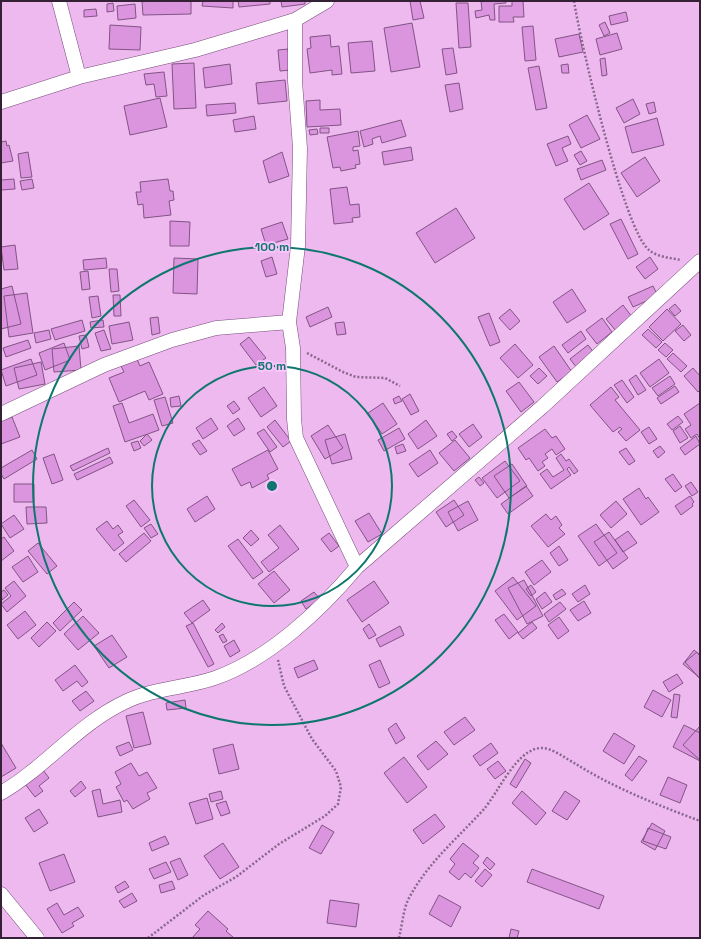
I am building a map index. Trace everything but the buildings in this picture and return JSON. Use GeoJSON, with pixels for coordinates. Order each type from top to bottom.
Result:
{"type":"FeatureCollection","features":[{"type":"Feature","properties":{"kind":"street"},"geometry":{"type":"LineString","coordinates":[[59,1],[79,77]]}},
{"type":"Feature","properties":{"kind":"street"},"geometry":{"type":"LineString","coordinates":[[1,102],[79,77],[195,50],[295,20],[327,1]]}},
{"type":"Feature","properties":{"kind":"street"},"geometry":{"type":"LineString","coordinates":[[295,20],[294,81],[300,148],[298,231],[289,322],[293,348],[294,419],[296,438],[357,567]]}},
{"type":"Feature","properties":{"kind":"street"},"geometry":{"type":"LineString","coordinates":[[1,793],[26,776],[77,732],[104,713],[125,701],[142,695],[190,686],[217,677],[256,658],[308,619],[334,594],[357,567],[559,392],[699,262]]}},
{"type":"Feature","properties":{"kind":"street"},"geometry":{"type":"LineString","coordinates":[[1,414],[104,365],[172,340],[216,328],[289,322]]}},
{"type":"Feature","properties":{"kind":"street"},"geometry":{"type":"LineString","coordinates":[[1,894],[36,938]]}},
{"type":"Feature","properties":{"kind":"path"},"geometry":{"type":"LineString","coordinates":[[574,1],[578,30],[615,170],[638,235],[649,251],[666,257],[699,262]]}},
{"type":"Feature","properties":{"kind":"path"},"geometry":{"type":"LineString","coordinates":[[293,348],[356,377],[385,378],[400,386]]}},
{"type":"Feature","properties":{"kind":"path"},"geometry":{"type":"LineString","coordinates":[[148,938],[204,895],[236,877],[279,844],[324,816],[338,804],[341,787],[336,772],[312,739],[284,686],[275,644]]}},
{"type":"Feature","properties":{"kind":"path"},"geometry":{"type":"LineString","coordinates":[[399,938],[407,901],[424,872],[456,836],[485,808],[512,768],[531,751],[540,748],[551,750],[593,774],[667,809],[700,821]]}}]}
